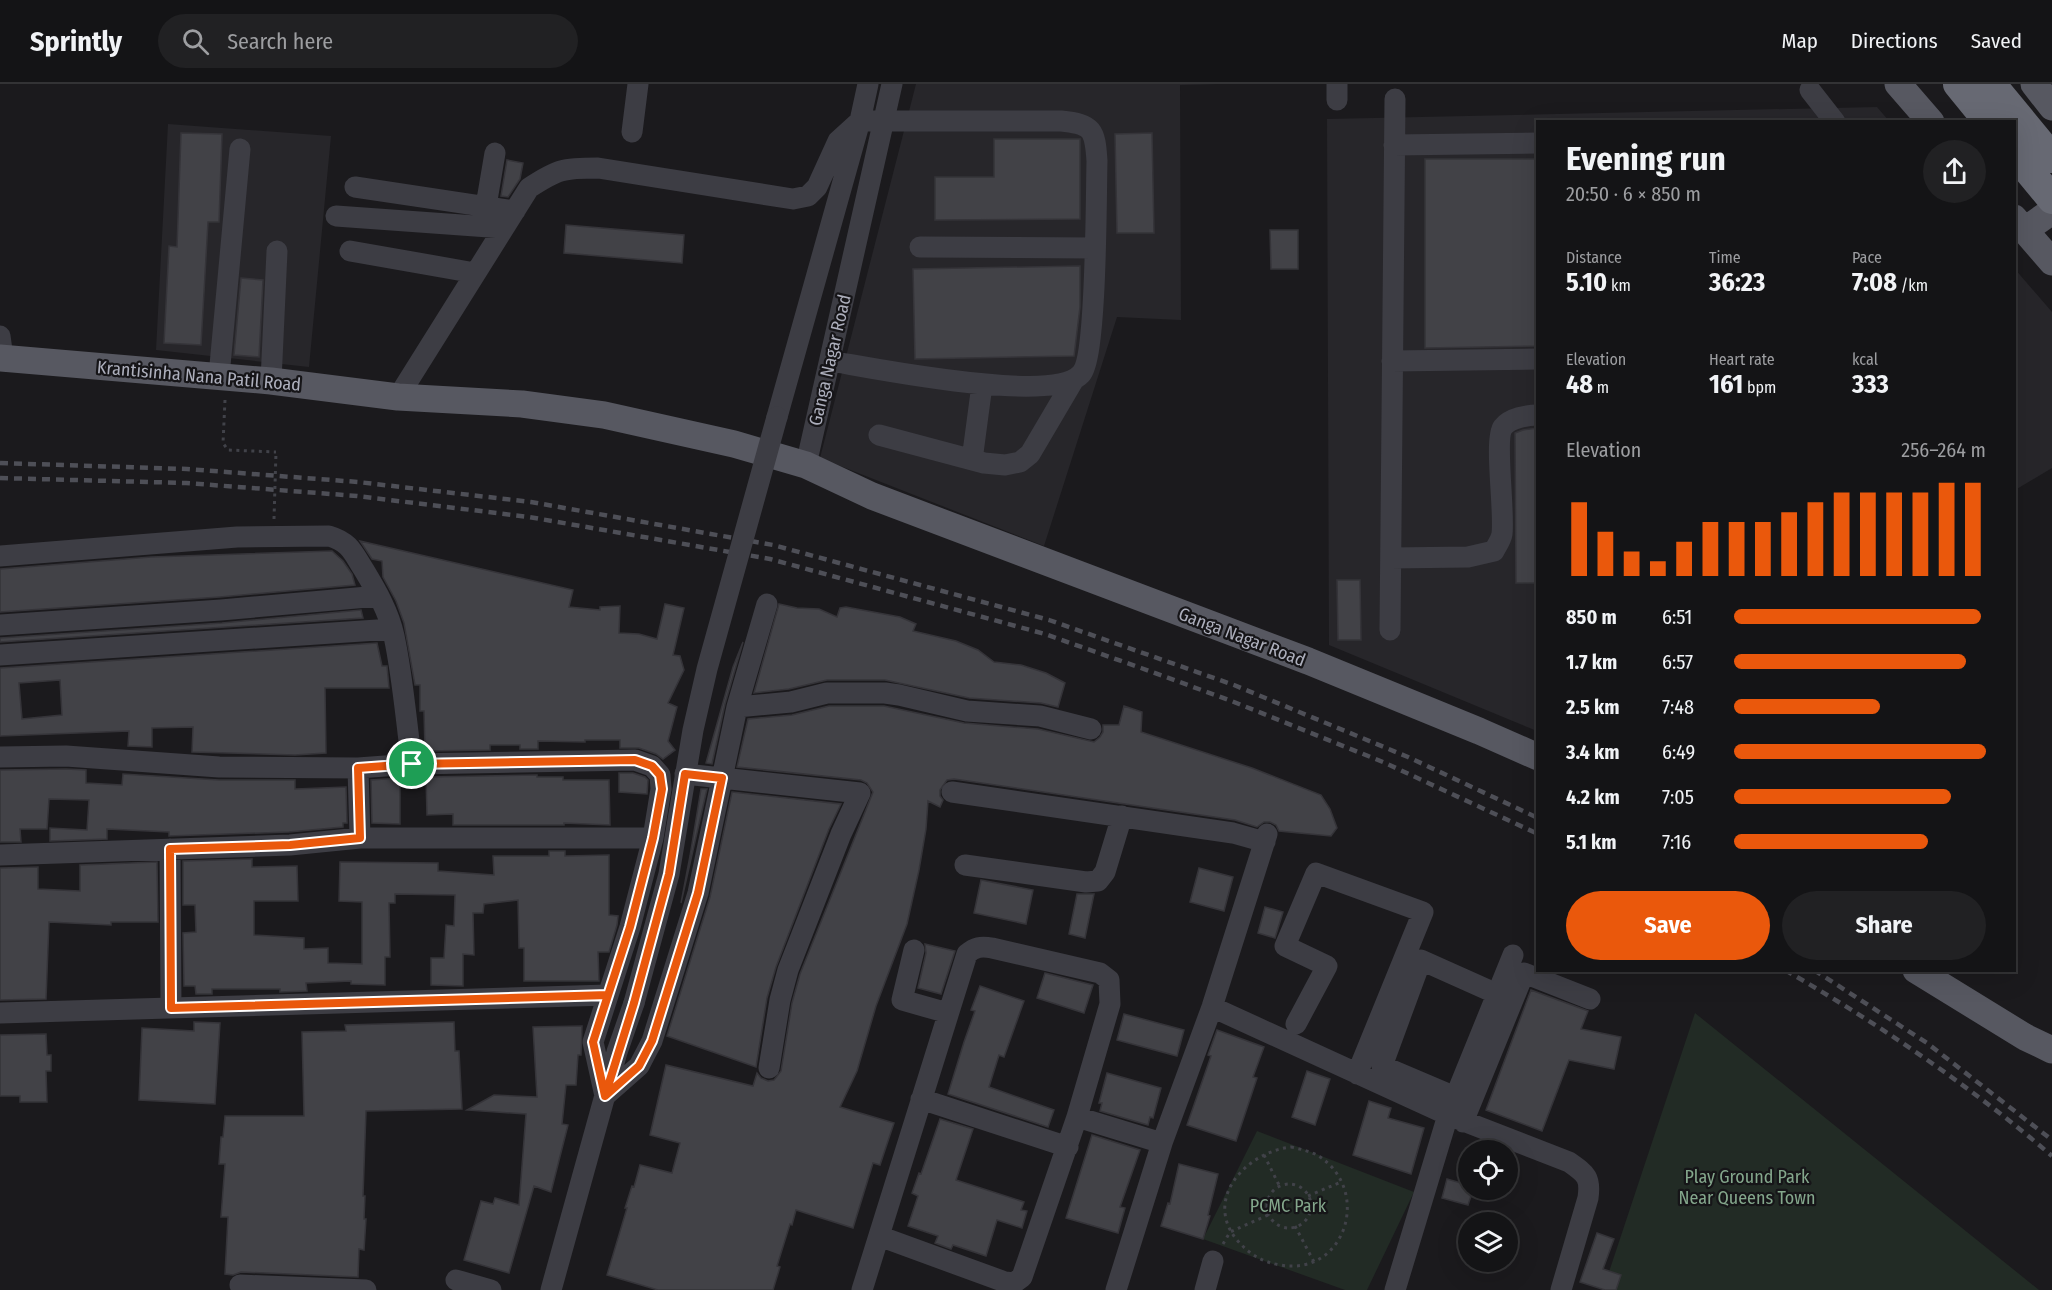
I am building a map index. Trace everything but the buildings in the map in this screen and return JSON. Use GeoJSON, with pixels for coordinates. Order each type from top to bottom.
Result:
{"type":"FeatureCollection","features":[{"type":"Feature","properties":{"kind":"highway"},"geometry":{"type":"LineString","coordinates":[[1958,84],[1987,120]]}},
{"type":"Feature","properties":{"kind":"highway"},"geometry":{"type":"LineString","coordinates":[[1991,84],[2052,158]]}},
{"type":"Feature","properties":{"kind":"highway"},"geometry":{"type":"LineString","coordinates":[[2016,158],[2037,215]]}},
{"type":"Feature","properties":{"kind":"main road"},"geometry":{"type":"LineString","coordinates":[[1898,84],[1929,120]]}},
{"type":"Feature","properties":{"kind":"main road"},"geometry":{"type":"LineString","coordinates":[[2034,84],[2052,107]]}},
{"type":"Feature","properties":{"kind":"main road"},"geometry":{"type":"LineString","coordinates":[[2037,215],[2052,262]]}},
{"type":"Feature","properties":{"kind":"main road","name":"Krantisinha Nana Patil Road"},"geometry":{"type":"LineString","coordinates":[[1,350],[398,397],[522,404],[604,416],[734,444],[806,465]]}},
{"type":"Feature","properties":{"kind":"main road","name":"Ganga Nagar Road"},"geometry":{"type":"LineString","coordinates":[[806,465],[872,496],[1308,662],[1479,730],[1536,756]]}},
{"type":"Feature","properties":{"kind":"main road"},"geometry":{"type":"LineString","coordinates":[[1919,972],[2025,1038],[2052,1050]]}},
{"type":"Feature","properties":{"kind":"street"},"geometry":{"type":"LineString","coordinates":[[632,132],[638,84]]}},
{"type":"Feature","properties":{"kind":"street"},"geometry":{"type":"LineString","coordinates":[[551,1290],[669,874],[693,730],[707,669],[860,121],[868,84]]}},
{"type":"Feature","properties":{"kind":"street","name":"Ganga Nagar Road"},"geometry":{"type":"LineString","coordinates":[[806,465],[892,84]]}},
{"type":"Feature","properties":{"kind":"street"},"geometry":{"type":"LineString","coordinates":[[1809,90],[1833,120]]}},
{"type":"Feature","properties":{"kind":"street"},"geometry":{"type":"LineString","coordinates":[[1390,630],[1395,99]]}},
{"type":"Feature","properties":{"kind":"street"},"geometry":{"type":"LineString","coordinates":[[398,397],[529,188],[553,172],[571,168],[598,168],[793,199],[808,196],[817,187],[838,141],[860,121],[1060,121],[1076,122],[1089,127],[1095,137],[1097,161],[1092,327],[1089,357],[1083,374],[1073,381],[1053,386],[982,385],[830,361]]}},
{"type":"Feature","properties":{"kind":"street"},"geometry":{"type":"LineString","coordinates":[[1394,146],[1536,143]]}},
{"type":"Feature","properties":{"kind":"street"},"geometry":{"type":"LineString","coordinates":[[223,377],[240,149]]}},
{"type":"Feature","properties":{"kind":"street"},"geometry":{"type":"LineString","coordinates":[[486,206],[495,153]]}},
{"type":"Feature","properties":{"kind":"street"},"geometry":{"type":"LineString","coordinates":[[355,187],[486,206],[509,220]]}},
{"type":"Feature","properties":{"kind":"street"},"geometry":{"type":"LineString","coordinates":[[336,216],[509,220]]}},
{"type":"Feature","properties":{"kind":"street"},"geometry":{"type":"LineString","coordinates":[[920,247],[1094,248]]}},
{"type":"Feature","properties":{"kind":"street"},"geometry":{"type":"LineString","coordinates":[[271,381],[277,251]]}},
{"type":"Feature","properties":{"kind":"street"},"geometry":{"type":"LineString","coordinates":[[350,251],[475,273]]}},
{"type":"Feature","properties":{"kind":"street"},"geometry":{"type":"LineString","coordinates":[[1392,361],[1536,359]]}},
{"type":"Feature","properties":{"kind":"street"},"geometry":{"type":"LineString","coordinates":[[879,435],[972,460],[1005,465],[1020,462],[1030,454],[1073,381]]}},
{"type":"Feature","properties":{"kind":"street"},"geometry":{"type":"LineString","coordinates":[[972,460],[982,385]]}},
{"type":"Feature","properties":{"kind":"street"},"geometry":{"type":"LineString","coordinates":[[1391,558],[1468,557],[1494,551],[1502,537],[1503,510],[1499,440],[1503,428],[1513,420],[1536,415]]}},
{"type":"Feature","properties":{"kind":"street"},"geometry":{"type":"LineString","coordinates":[[0,556],[237,537],[329,536],[341,540],[351,549],[379,596],[392,629],[412,764]]}},
{"type":"Feature","properties":{"kind":"street"},"geometry":{"type":"LineString","coordinates":[[0,625],[210,611],[379,596]]}},
{"type":"Feature","properties":{"kind":"street"},"geometry":{"type":"LineString","coordinates":[[605,1096],[639,1066],[652,1041],[698,893],[737,707],[766,604]]}},
{"type":"Feature","properties":{"kind":"street"},"geometry":{"type":"LineString","coordinates":[[0,655],[392,629]]}},
{"type":"Feature","properties":{"kind":"street"},"geometry":{"type":"LineString","coordinates":[[737,707],[791,702],[827,693],[885,693],[899,694],[967,711],[1040,716],[1091,729]]}},
{"type":"Feature","properties":{"kind":"street"},"geometry":{"type":"LineString","coordinates":[[0,758],[66,756],[219,768],[358,768],[412,764],[635,760],[652,766],[660,775],[662,789],[653,838],[630,927],[593,1042],[605,1096]]}},
{"type":"Feature","properties":{"kind":"street"},"geometry":{"type":"LineString","coordinates":[[358,768],[360,838]]}},
{"type":"Feature","properties":{"kind":"street"},"geometry":{"type":"LineString","coordinates":[[685,774],[860,793],[841,834],[788,970],[780,1000],[769,1068]]}},
{"type":"Feature","properties":{"kind":"street"},"geometry":{"type":"LineString","coordinates":[[952,792],[1266,838],[1212,1007],[1162,1143],[1116,1290]]}},
{"type":"Feature","properties":{"kind":"street"},"geometry":{"type":"LineString","coordinates":[[965,865],[1086,882],[1098,881],[1105,872],[1122,816]]}},
{"type":"Feature","properties":{"kind":"street"},"geometry":{"type":"LineString","coordinates":[[0,855],[290,845],[360,838],[653,838]]}},
{"type":"Feature","properties":{"kind":"street"},"geometry":{"type":"LineString","coordinates":[[170,849],[171,1008]]}},
{"type":"Feature","properties":{"kind":"street"},"geometry":{"type":"LineString","coordinates":[[1296,1024],[1327,966],[1285,946],[1316,873],[1423,912],[1357,1074]]}},
{"type":"Feature","properties":{"kind":"street"},"geometry":{"type":"LineString","coordinates":[[862,1290],[967,954],[981,946],[1100,973],[1109,980],[1110,1004],[1077,1117],[1022,1277],[1014,1282],[1005,1282],[879,1236]]}},
{"type":"Feature","properties":{"kind":"street"},"geometry":{"type":"LineString","coordinates":[[914,950],[902,1000],[948,1012]]}},
{"type":"Feature","properties":{"kind":"street"},"geometry":{"type":"LineString","coordinates":[[1395,1290],[1455,1111],[1513,955]]}},
{"type":"Feature","properties":{"kind":"street"},"geometry":{"type":"LineString","coordinates":[[1455,1111],[1382,1066],[1421,960],[1497,994]]}},
{"type":"Feature","properties":{"kind":"street"},"geometry":{"type":"LineString","coordinates":[[1455,1111],[1524,973],[1590,999]]}},
{"type":"Feature","properties":{"kind":"street"},"geometry":{"type":"LineString","coordinates":[[0,1013],[608,995]]}},
{"type":"Feature","properties":{"kind":"street"},"geometry":{"type":"LineString","coordinates":[[1212,1007],[1357,1074],[1455,1111],[1569,1162],[1587,1177],[1590,1187],[1561,1290]]}},
{"type":"Feature","properties":{"kind":"street"},"geometry":{"type":"LineString","coordinates":[[921,1099],[1068,1146]]}},
{"type":"Feature","properties":{"kind":"street"},"geometry":{"type":"LineString","coordinates":[[1077,1117],[1162,1143]]}},
{"type":"Feature","properties":{"kind":"street"},"geometry":{"type":"LineString","coordinates":[[1204,1290],[1213,1261]]}},
{"type":"Feature","properties":{"kind":"street"},"geometry":{"type":"LineString","coordinates":[[456,1280],[491,1290]]}},
{"type":"Feature","properties":{"kind":"street"},"geometry":{"type":"LineString","coordinates":[[240,1285],[366,1290]]}},
{"type":"Feature","properties":{"kind":"path"},"geometry":{"type":"LineString","coordinates":[[223,377],[223,443],[228,450],[276,452],[274,519]]}},
{"type":"Feature","properties":{"kind":"path"},"geometry":{"type":"LineString","coordinates":[[1291,1147],[1305,1150],[1317,1155],[1341,1182],[1348,1207],[1342,1237],[1331,1250],[1314,1262],[1286,1266],[1269,1263],[1246,1252],[1230,1232],[1225,1207],[1226,1195],[1232,1182],[1245,1167],[1264,1155],[1279,1148],[1291,1147]]}},
{"type":"Feature","properties":{"kind":"path"},"geometry":{"type":"LineString","coordinates":[[1264,1155],[1279,1186]]}},
{"type":"Feature","properties":{"kind":"path"},"geometry":{"type":"LineString","coordinates":[[1308,1196],[1341,1182]]}},
{"type":"Feature","properties":{"kind":"path"},"geometry":{"type":"LineString","coordinates":[[1293,1184],[1304,1190],[1311,1204],[1307,1217],[1290,1228],[1281,1226],[1268,1215],[1268,1200],[1279,1186],[1293,1184]]}},
{"type":"Feature","properties":{"kind":"path"},"geometry":{"type":"LineString","coordinates":[[1230,1232],[1268,1215]]}},
{"type":"Feature","properties":{"kind":"path"},"geometry":{"type":"LineString","coordinates":[[1295,1226],[1314,1262]]}},
{"type":"Feature","properties":{"kind":"shaded area"},"geometry":{"type":"Polygon","coordinates":[[[916,84],[1219,84],[1180,85],[1181,320],[1117,317],[1044,546],[820,458],[916,84]]]}},
{"type":"Feature","properties":{"kind":"shaded area"},"geometry":{"type":"Polygon","coordinates":[[[1877,107],[1888,120],[1536,120],[1536,731],[1329,645],[1327,119],[1877,107]]]}},
{"type":"Feature","properties":{"kind":"shaded area"},"geometry":{"type":"Polygon","coordinates":[[[168,124],[331,136],[309,367],[156,350],[168,124]]]}},
{"type":"Feature","properties":{"kind":"shaded area"},"geometry":{"type":"Polygon","coordinates":[[[2016,270],[2052,312],[2052,468],[2016,489],[2016,270]]]}},
{"type":"Feature","properties":{"kind":"green space","name":"Play Ground Park Near Queens Town"},"geometry":{"type":"Polygon","coordinates":[[[1695,1013],[2039,1290],[1603,1290],[1695,1013]]]}},
{"type":"Feature","properties":{"kind":"green space","name":"PCMC Park"},"geometry":{"type":"Polygon","coordinates":[[[1257,1131],[1414,1192],[1367,1290],[1345,1290],[1203,1239],[1257,1131]]]}},
{"type":"Feature","properties":{"kind":"railway"},"geometry":{"type":"LineString","coordinates":[[0,463],[187,469],[358,482],[531,502],[773,545],[1049,620],[1234,685],[1408,757],[1536,817]]}},
{"type":"Feature","properties":{"kind":"railway"},"geometry":{"type":"LineString","coordinates":[[0,478],[186,483],[357,496],[529,517],[770,559],[1045,634],[1141,668],[1229,700],[1383,762],[1536,833]]}},
{"type":"Feature","properties":{"kind":"railway"},"geometry":{"type":"LineString","coordinates":[[1788,972],[1923,1057],[1989,1105],[2052,1156]]}},
{"type":"Feature","properties":{"kind":"railway"},"geometry":{"type":"LineString","coordinates":[[1817,972],[1927,1043],[2052,1140]]}},
{"type":"Feature","properties":{"kind":"route"},"geometry":{"type":"LineString","coordinates":[[412,764],[358,768],[360,838],[290,845],[170,849],[171,1008],[608,995],[593,1042],[605,1096],[639,1066],[652,1041],[698,893],[722,778],[685,774],[669,874],[634,1003],[605,1096],[593,1042],[630,927],[653,838],[662,789],[660,775],[652,766],[635,760],[412,764]]}}]}
